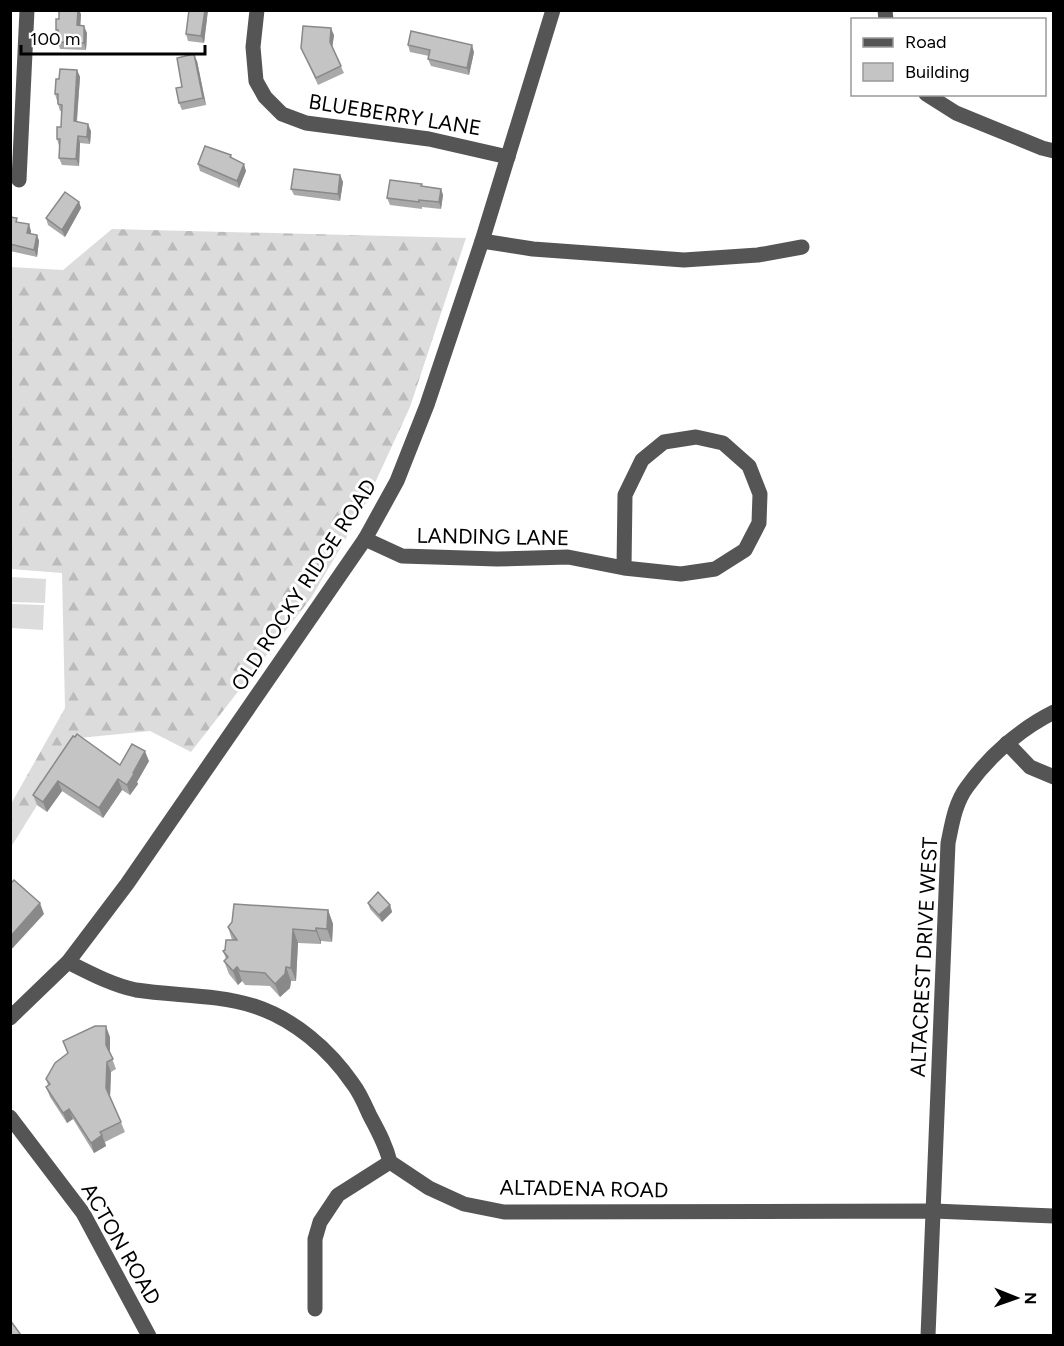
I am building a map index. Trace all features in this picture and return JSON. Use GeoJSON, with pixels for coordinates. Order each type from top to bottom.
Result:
{"type":"FeatureCollection","features":[{"type":"Feature","properties":{"kind":"street"},"geometry":{"type":"LineString","coordinates":[[19,180],[27,10]]}},
{"type":"Feature","properties":{"kind":"street","name":"BLUEBERRY LANE"},"geometry":{"type":"LineString","coordinates":[[257,10],[253,47],[256,81],[265,97],[282,114],[306,123],[429,139],[508,157]]}},
{"type":"Feature","properties":{"kind":"street","name":"OLD ROCKY RIDGE ROAD"},"geometry":{"type":"LineString","coordinates":[[10,1018],[68,962],[147,857],[364,539],[389,497],[427,405],[482,241],[553,10]]}},
{"type":"Feature","properties":{"kind":"street"},"geometry":{"type":"LineString","coordinates":[[929,96],[956,114],[1053,151]]}},
{"type":"Feature","properties":{"kind":"street"},"geometry":{"type":"LineString","coordinates":[[482,241],[533,249],[684,260],[758,255],[802,247]]}},
{"type":"Feature","properties":{"kind":"street","name":"LANDING LANE"},"geometry":{"type":"LineString","coordinates":[[364,539],[402,556],[568,557],[624,568],[681,574],[715,569],[745,550],[759,523],[760,494],[749,466],[723,443],[696,437],[664,442],[642,460],[625,495],[624,568]]}},
{"type":"Feature","properties":{"kind":"street","name":"ALTACREST DRIVE WEST"},"geometry":{"type":"LineString","coordinates":[[928,1335],[948,843],[954,813],[966,788],[1007,743],[1030,724],[1053,712]]}},
{"type":"Feature","properties":{"kind":"street"},"geometry":{"type":"LineString","coordinates":[[1007,743],[1030,767],[1053,777]]}},
{"type":"Feature","properties":{"kind":"street"},"geometry":{"type":"LineString","coordinates":[[68,962],[102,979],[134,989],[219,999],[254,1006],[301,1030],[326,1052],[354,1085],[386,1145],[390,1162],[338,1195],[320,1222],[315,1239],[315,1309]]}},
{"type":"Feature","properties":{"kind":"street","name":"ACTON ROAD"},"geometry":{"type":"LineString","coordinates":[[10,1117],[84,1213],[149,1335]]}},
{"type":"Feature","properties":{"kind":"street","name":"ALTADENA ROAD"},"geometry":{"type":"LineString","coordinates":[[390,1162],[429,1188],[464,1204],[504,1212],[934,1211],[1053,1216]]}},
{"type":"Feature","properties":{"kind":"green space"},"geometry":{"type":"Polygon","coordinates":[[[112,229],[466,238],[410,407],[362,511],[311,598],[191,752],[150,731],[79,738],[11,847],[11,804],[65,708],[62,573],[11,569],[11,267],[63,270],[112,229]]]}},
{"type":"Feature","properties":{"kind":"green space"},"geometry":{"type":"Polygon","coordinates":[[[11,577],[46,579],[45,603],[11,602],[11,577]]]}},
{"type":"Feature","properties":{"kind":"green space"},"geometry":{"type":"Polygon","coordinates":[[[11,604],[44,605],[43,630],[11,628],[11,604]]]}},
{"type":"Feature","properties":{"kind":"building"},"geometry":{"type":"Polygon","coordinates":[[[59,10],[78,10],[77,25],[84,26],[84,43],[58,42],[56,19],[59,19],[59,10]]]}},
{"type":"Feature","properties":{"kind":"building"},"geometry":{"type":"Polygon","coordinates":[[[189,10],[205,10],[201,36],[186,34],[189,10]]]}},
{"type":"Feature","properties":{"kind":"building"},"geometry":{"type":"Polygon","coordinates":[[[303,26],[331,28],[330,42],[341,66],[316,78],[301,48],[303,26]]]}},
{"type":"Feature","properties":{"kind":"building"},"geometry":{"type":"Polygon","coordinates":[[[411,31],[472,45],[467,68],[428,59],[430,50],[408,45],[411,31]]]}},
{"type":"Feature","properties":{"kind":"building"},"geometry":{"type":"Polygon","coordinates":[[[194,54],[203,98],[179,103],[176,88],[182,87],[177,58],[194,54]]]}},
{"type":"Feature","properties":{"kind":"building"},"geometry":{"type":"Polygon","coordinates":[[[60,69],[77,70],[74,121],[88,124],[87,137],[78,136],[76,159],[59,158],[60,139],[57,139],[57,127],[61,127],[62,105],[58,104],[58,94],[55,94],[56,79],[59,79],[60,69]]]}},
{"type":"Feature","properties":{"kind":"building"},"geometry":{"type":"Polygon","coordinates":[[[205,146],[231,155],[230,157],[244,164],[237,181],[198,164],[205,146]]]}},
{"type":"Feature","properties":{"kind":"building"},"geometry":{"type":"Polygon","coordinates":[[[294,169],[340,175],[338,194],[291,189],[294,169]]]}},
{"type":"Feature","properties":{"kind":"building"},"geometry":{"type":"Polygon","coordinates":[[[390,180],[441,189],[439,202],[387,198],[390,180]]]}},
{"type":"Feature","properties":{"kind":"building"},"geometry":{"type":"Polygon","coordinates":[[[65,192],[79,202],[62,230],[46,218],[65,192]]]}},
{"type":"Feature","properties":{"kind":"building"},"geometry":{"type":"Polygon","coordinates":[[[10,217],[17,218],[16,222],[29,224],[27,233],[37,235],[34,250],[10,244],[10,217]]]}},
{"type":"Feature","properties":{"kind":"building"},"geometry":{"type":"Polygon","coordinates":[[[77,734],[120,765],[132,744],[145,751],[127,785],[118,779],[99,808],[58,781],[43,802],[33,795],[73,736],[77,734]]]}},
{"type":"Feature","properties":{"kind":"building"},"geometry":{"type":"Polygon","coordinates":[[[14,880],[40,903],[10,937],[10,884],[14,880]]]}},
{"type":"Feature","properties":{"kind":"building"},"geometry":{"type":"Polygon","coordinates":[[[378,892],[390,905],[379,915],[368,903],[378,892]]]}},
{"type":"Feature","properties":{"kind":"building"},"geometry":{"type":"Polygon","coordinates":[[[234,904],[328,910],[327,929],[316,928],[316,931],[293,929],[291,968],[286,967],[285,974],[275,984],[265,973],[240,971],[237,967],[233,971],[224,961],[228,957],[223,951],[226,940],[237,940],[228,927],[232,922],[234,904]]]}},
{"type":"Feature","properties":{"kind":"building"},"geometry":{"type":"Polygon","coordinates":[[[95,1026],[106,1026],[106,1045],[113,1059],[107,1062],[106,1088],[121,1122],[100,1132],[102,1135],[91,1143],[69,1109],[63,1113],[46,1087],[50,1084],[46,1079],[55,1063],[68,1053],[63,1041],[95,1026]]]}},
{"type":"Feature","properties":{"kind":"building"},"geometry":{"type":"Polygon","coordinates":[[[10,1320],[21,1335],[10,1335],[10,1320]]]}}]}
